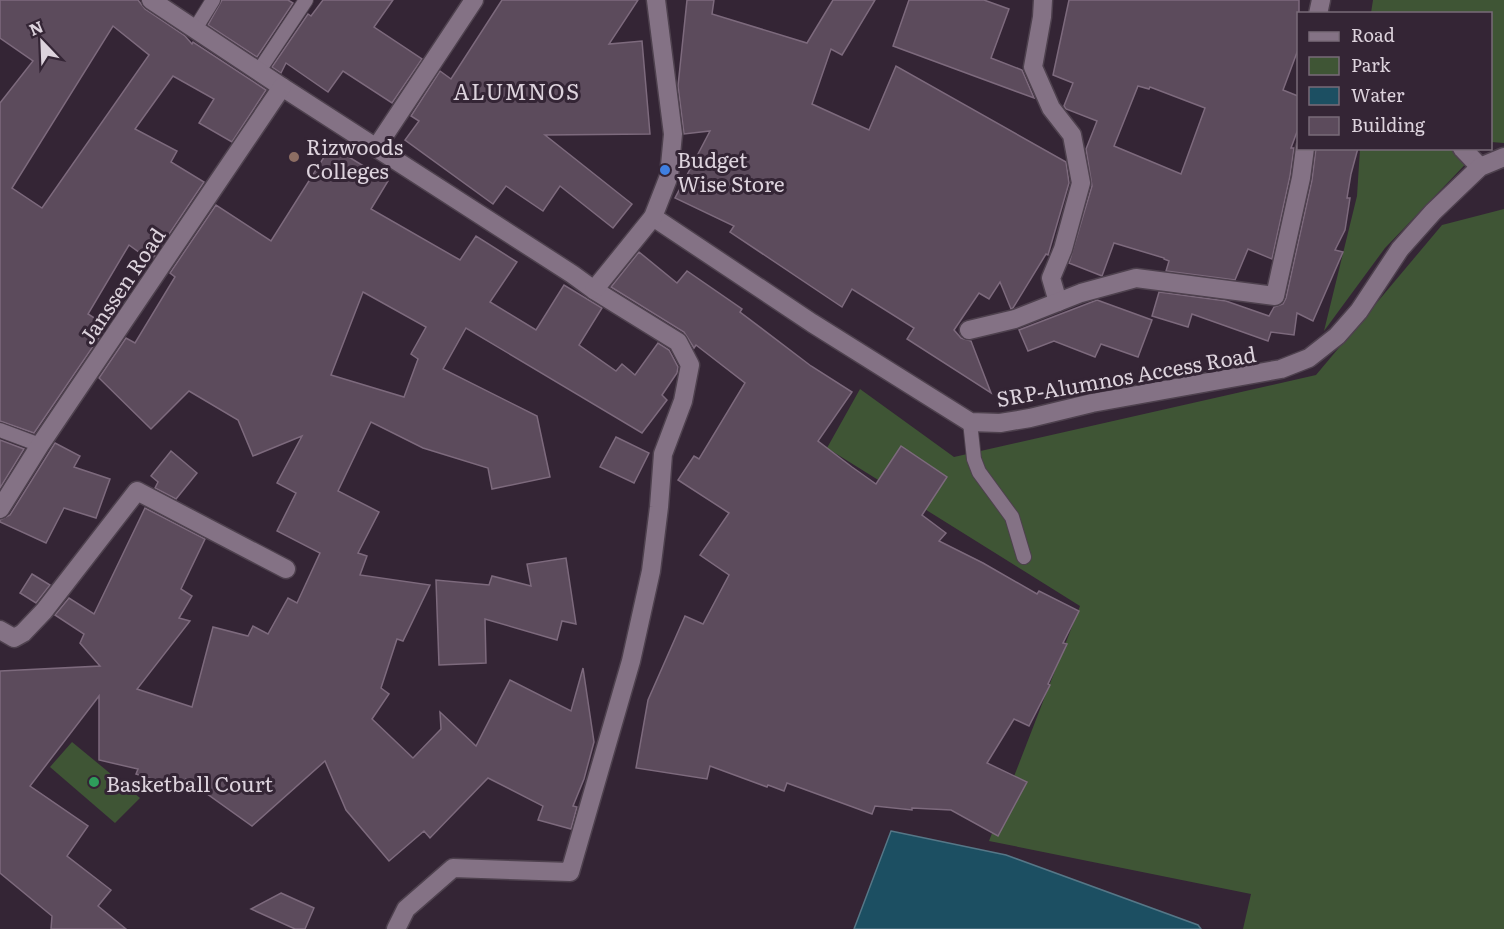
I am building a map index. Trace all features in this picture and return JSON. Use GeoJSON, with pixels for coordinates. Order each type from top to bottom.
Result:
{"type":"FeatureCollection","features":[{"type":"Feature","properties":{"kind":"street"},"geometry":{"type":"LineString","coordinates":[[151,0],[258,72],[678,342],[690,365],[683,401],[663,454],[660,507],[651,571],[631,661],[570,872],[453,868],[406,909],[396,929]]}},
{"type":"Feature","properties":{"kind":"street"},"geometry":{"type":"LineString","coordinates":[[376,148],[474,0]]}},
{"type":"Feature","properties":{"kind":"street"},"geometry":{"type":"LineString","coordinates":[[594,290],[653,217],[669,176],[673,134],[656,0]]}},
{"type":"Feature","properties":{"kind":"street"},"geometry":{"type":"LineString","coordinates":[[1043,0],[1033,67],[1051,108],[1072,135],[1082,183],[1063,249],[1051,278],[1058,302]]}},
{"type":"Feature","properties":{"kind":"street","name":"Janssen Road"},"geometry":{"type":"LineString","coordinates":[[0,508],[40,445],[282,87]]}},
{"type":"Feature","properties":{"kind":"street"},"geometry":{"type":"LineString","coordinates":[[969,330],[1015,319],[1080,293],[1136,278],[1275,296],[1301,178],[1305,150]]}},
{"type":"Feature","properties":{"kind":"street"},"geometry":{"type":"LineString","coordinates":[[1464,150],[1480,167]]}},
{"type":"Feature","properties":{"kind":"street","name":"SRP-Alumnos Access Road"},"geometry":{"type":"LineString","coordinates":[[653,217],[812,323],[970,422],[1000,423],[1092,403],[1281,369],[1309,358],[1337,336],[1359,311],[1400,249],[1433,212],[1480,167],[1504,157]]}},
{"type":"Feature","properties":{"kind":"street"},"geometry":{"type":"LineString","coordinates":[[0,630],[14,638],[23,633],[44,612],[137,491],[286,569]]}},
{"type":"Feature","properties":{"kind":"lane"},"geometry":{"type":"LineString","coordinates":[[195,29],[213,0]]}},
{"type":"Feature","properties":{"kind":"lane"},"geometry":{"type":"LineString","coordinates":[[258,72],[306,0]]}},
{"type":"Feature","properties":{"kind":"lane"},"geometry":{"type":"LineString","coordinates":[[970,422],[973,452],[979,472],[1012,517],[1024,557]]}},
{"type":"Feature","properties":{"kind":"lane"},"geometry":{"type":"LineString","coordinates":[[0,430],[40,445]]}},
{"type":"Feature","properties":{"kind":"green space"},"geometry":{"type":"Polygon","coordinates":[[[1373,0],[1504,0],[1504,143],[1492,142],[1492,12],[1371,12],[1373,0]]]}},
{"type":"Feature","properties":{"kind":"green space"},"geometry":{"type":"Polygon","coordinates":[[[1360,150],[1479,150],[1385,248],[1324,331],[1357,196],[1360,150]]]}},
{"type":"Feature","properties":{"kind":"green space"},"geometry":{"type":"Polygon","coordinates":[[[1504,209],[1504,929],[1243,929],[1251,894],[989,841],[1080,606],[827,448],[860,389],[954,457],[1316,375],[1442,225],[1504,209]]]}},
{"type":"Feature","properties":{"kind":"green space","name":"Basketball Court"},"geometry":{"type":"Polygon","coordinates":[[[72,742],[140,798],[115,823],[50,767],[72,742]]]}},
{"type":"Feature","properties":{"kind":"water"},"geometry":{"type":"Polygon","coordinates":[[[891,831],[1006,855],[1198,925],[1201,929],[854,929],[891,831]]]}},
{"type":"Feature","properties":{"kind":"building"},"geometry":{"type":"Polygon","coordinates":[[[0,0],[138,0],[145,9],[185,36],[192,44],[193,42],[266,90],[232,142],[199,123],[214,99],[173,76],[135,129],[177,151],[171,162],[204,182],[151,261],[129,245],[88,314],[107,326],[34,433],[0,421],[0,103],[33,61],[0,38],[0,0]],[[113,26],[12,188],[42,208],[149,55],[113,26]]]}},
{"type":"Feature","properties":{"kind":"building"},"geometry":{"type":"Polygon","coordinates":[[[222,0],[288,0],[293,3],[257,57],[208,25],[222,0]]]}},
{"type":"Feature","properties":{"kind":"building"},"geometry":{"type":"Polygon","coordinates":[[[323,0],[393,0],[374,27],[422,59],[392,103],[343,71],[328,92],[286,63],[281,73],[272,67],[308,14],[311,16],[323,0]]]}},
{"type":"Feature","properties":{"kind":"building"},"geometry":{"type":"Polygon","coordinates":[[[502,0],[638,0],[609,44],[642,41],[650,134],[545,135],[632,204],[613,228],[560,186],[543,211],[506,186],[493,204],[405,140],[419,121],[411,116],[440,71],[451,79],[502,0]]]}},
{"type":"Feature","properties":{"kind":"building"},"geometry":{"type":"Polygon","coordinates":[[[687,0],[714,0],[712,14],[807,43],[833,0],[875,0],[842,55],[831,49],[812,104],[869,130],[896,66],[1066,162],[1069,183],[1048,255],[1046,254],[1013,308],[1011,309],[1000,282],[989,299],[979,293],[954,330],[961,338],[971,341],[991,393],[907,339],[914,328],[852,289],[842,307],[730,232],[734,226],[675,198],[710,131],[684,134],[678,86],[687,0]]]}},
{"type":"Feature","properties":{"kind":"building"},"geometry":{"type":"Polygon","coordinates":[[[909,0],[984,0],[1009,9],[991,58],[1022,70],[1034,98],[893,46],[909,0]]]}},
{"type":"Feature","properties":{"kind":"building"},"geometry":{"type":"Polygon","coordinates":[[[1069,0],[1299,0],[1297,52],[1283,90],[1297,96],[1297,132],[1291,148],[1294,148],[1290,176],[1272,259],[1248,249],[1235,280],[1166,271],[1169,261],[1164,258],[1114,243],[1102,276],[1069,263],[1092,186],[1086,149],[1097,121],[1066,109],[1064,106],[1073,83],[1053,75],[1069,0]],[[1138,86],[1114,146],[1181,174],[1205,108],[1150,87],[1149,89],[1138,86]]]}},
{"type":"Feature","properties":{"kind":"building"},"geometry":{"type":"Polygon","coordinates":[[[331,146],[388,181],[371,209],[460,260],[476,236],[517,262],[490,302],[536,330],[564,285],[602,308],[579,345],[616,371],[622,364],[635,375],[658,343],[669,350],[678,367],[677,373],[662,395],[667,400],[642,433],[466,328],[443,369],[537,416],[550,477],[492,489],[488,468],[423,448],[371,422],[338,491],[379,512],[358,553],[367,556],[360,575],[430,585],[403,641],[397,639],[381,688],[389,694],[372,719],[413,758],[441,729],[440,712],[476,746],[510,680],[571,711],[583,668],[594,742],[584,779],[573,806],[577,807],[571,829],[538,820],[543,806],[488,778],[430,838],[424,831],[389,861],[346,810],[325,761],[252,826],[186,779],[182,789],[136,774],[138,769],[99,760],[99,696],[30,786],[88,826],[67,856],[111,890],[98,906],[126,929],[51,929],[52,916],[0,873],[0,671],[100,666],[80,643],[84,634],[55,615],[69,598],[94,614],[145,508],[205,539],[181,589],[192,596],[179,618],[190,621],[137,689],[192,707],[213,627],[248,636],[253,626],[268,634],[288,598],[297,603],[320,553],[277,531],[296,493],[277,483],[302,436],[253,456],[238,420],[189,391],[151,429],[99,378],[126,338],[135,343],[175,277],[170,273],[216,205],[271,241],[331,146]],[[363,292],[331,375],[404,397],[418,359],[411,354],[426,327],[363,292]]]}},
{"type":"Feature","properties":{"kind":"building"},"geometry":{"type":"Polygon","coordinates":[[[1316,150],[1357,150],[1347,198],[1350,198],[1345,230],[1335,250],[1343,252],[1313,321],[1297,313],[1294,335],[1271,332],[1268,341],[1192,314],[1188,327],[1152,316],[1159,292],[1226,301],[1269,316],[1274,307],[1283,304],[1286,298],[1312,180],[1316,150]]]}},
{"type":"Feature","properties":{"kind":"building"},"geometry":{"type":"Polygon","coordinates":[[[639,252],[677,283],[687,271],[742,309],[740,312],[811,366],[852,392],[818,441],[852,467],[876,484],[901,446],[947,477],[922,515],[946,533],[939,541],[1037,594],[1039,591],[1079,611],[1063,643],[1067,644],[1048,684],[1050,685],[1029,726],[1014,719],[987,763],[1027,782],[998,836],[951,810],[912,808],[912,810],[875,806],[872,814],[787,783],[784,791],[710,766],[707,779],[636,768],[648,700],[685,616],[703,624],[729,575],[700,555],[729,513],[678,480],[694,456],[699,459],[745,383],[696,345],[694,348],[684,332],[611,287],[639,252]]]}},
{"type":"Feature","properties":{"kind":"building"},"geometry":{"type":"Polygon","coordinates":[[[1097,300],[1152,320],[1138,357],[1101,344],[1095,357],[1054,341],[1028,351],[1019,330],[1097,300]]]}},
{"type":"Feature","properties":{"kind":"building"},"geometry":{"type":"Polygon","coordinates":[[[616,437],[649,453],[634,483],[600,467],[616,437]]]}},
{"type":"Feature","properties":{"kind":"building"},"geometry":{"type":"Polygon","coordinates":[[[0,440],[24,449],[0,488],[0,440]]]}},
{"type":"Feature","properties":{"kind":"building"},"geometry":{"type":"Polygon","coordinates":[[[55,443],[80,456],[74,467],[110,479],[96,518],[64,508],[46,543],[0,520],[10,515],[55,443]]]}},
{"type":"Feature","properties":{"kind":"building"},"geometry":{"type":"Polygon","coordinates":[[[171,451],[197,473],[176,499],[155,488],[158,482],[151,476],[171,451]]]}},
{"type":"Feature","properties":{"kind":"building"},"geometry":{"type":"Polygon","coordinates":[[[566,558],[576,624],[562,621],[557,640],[485,619],[486,663],[439,665],[436,580],[489,585],[492,576],[531,586],[527,564],[566,558]]]}},
{"type":"Feature","properties":{"kind":"building"},"geometry":{"type":"Polygon","coordinates":[[[32,574],[50,585],[36,603],[20,593],[32,574]]]}},
{"type":"Feature","properties":{"kind":"building"},"geometry":{"type":"Polygon","coordinates":[[[281,893],[314,908],[305,929],[295,929],[251,909],[281,893]]]}},
{"type":"Feature","properties":{"kind":"place","name":"Rizwoods Colleges"},"geometry":{"type":"Point","coordinates":[294,157]}},
{"type":"Feature","properties":{"kind":"place","name":"Budget Wise Store"},"geometry":{"type":"Point","coordinates":[665,170]}},
{"type":"Feature","properties":{"kind":"place","name":"Basketball Court"},"geometry":{"type":"Point","coordinates":[94,782]}},
{"type":"Feature","properties":{"kind":"district","name":"ALUMNOS"},"geometry":{"type":"Point","coordinates":[517,90]}}]}
